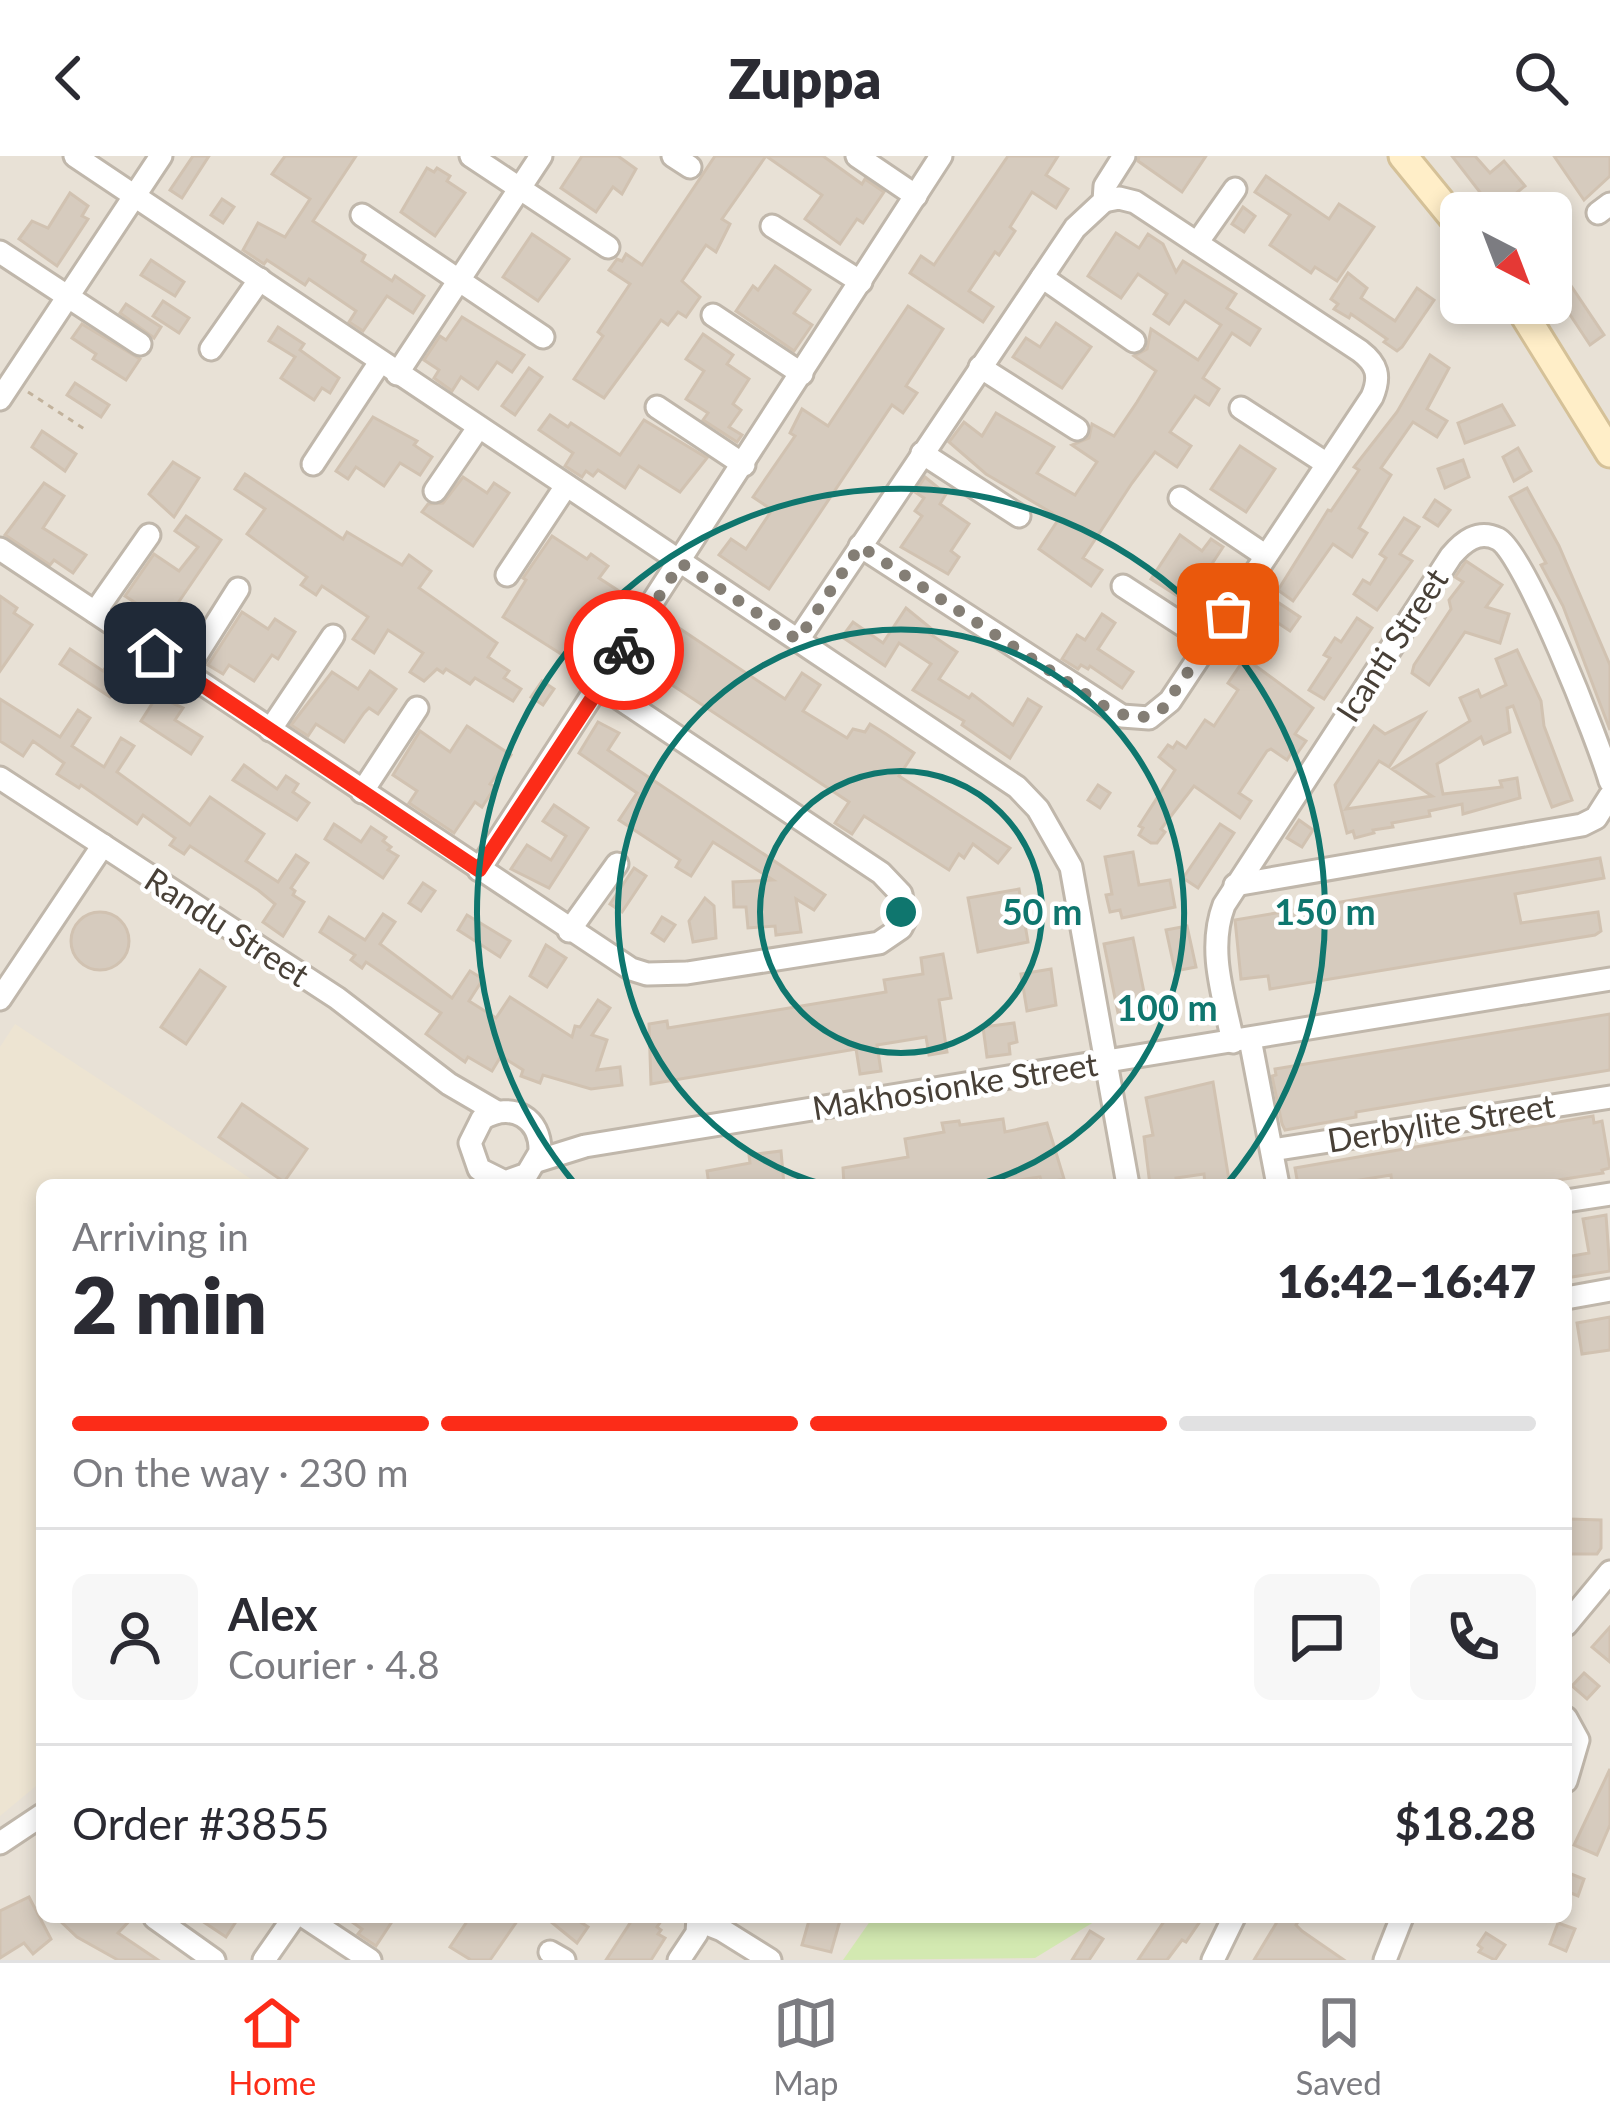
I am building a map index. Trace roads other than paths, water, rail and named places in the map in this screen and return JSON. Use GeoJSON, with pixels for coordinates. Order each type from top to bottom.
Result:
{"type":"FeatureCollection","features":[{"type":"Feature","properties":{"kind":"street"},"geometry":{"type":"LineString","coordinates":[[75,156],[990,767],[1039,809],[1071,867],[1127,1179]]}},
{"type":"Feature","properties":{"kind":"street"},"geometry":{"type":"LineString","coordinates":[[6,390],[161,156]]}},
{"type":"Feature","properties":{"kind":"street"},"geometry":{"type":"LineString","coordinates":[[471,156],[608,247]]}},
{"type":"Feature","properties":{"kind":"street"},"geometry":{"type":"LineString","coordinates":[[313,464],[458,282],[541,156]]}},
{"type":"Feature","properties":{"kind":"street"},"geometry":{"type":"LineString","coordinates":[[857,156],[916,196]]}},
{"type":"Feature","properties":{"kind":"street"},"geometry":{"type":"LineString","coordinates":[[479,870],[941,156]]}},
{"type":"Feature","properties":{"kind":"street"},"geometry":{"type":"LineString","coordinates":[[1103,201],[1106,186],[1124,156]]}},
{"type":"Feature","properties":{"kind":"street"},"geometry":{"type":"LineString","coordinates":[[1403,156],[1440,201]]}},
{"type":"Feature","properties":{"kind":"street"},"geometry":{"type":"LineString","coordinates":[[1197,243],[1235,189]]}},
{"type":"Feature","properties":{"kind":"street"},"geometry":{"type":"LineString","coordinates":[[798,640],[860,546],[922,453],[1075,228],[1103,201],[1135,202],[1374,363],[1378,384],[1372,397],[1209,642],[1161,711],[1149,718],[1122,716],[860,546]]}},
{"type":"Feature","properties":{"kind":"street"},"geometry":{"type":"LineString","coordinates":[[362,215],[543,337]]}},
{"type":"Feature","properties":{"kind":"street"},"geometry":{"type":"LineString","coordinates":[[772,226],[861,282]]}},
{"type":"Feature","properties":{"kind":"street"},"geometry":{"type":"LineString","coordinates":[[0,252],[140,344]]}},
{"type":"Feature","properties":{"kind":"street"},"geometry":{"type":"LineString","coordinates":[[1042,277],[1134,341]]}},
{"type":"Feature","properties":{"kind":"street"},"geometry":{"type":"LineString","coordinates":[[211,349],[260,279]]}},
{"type":"Feature","properties":{"kind":"street"},"geometry":{"type":"LineString","coordinates":[[713,315],[802,374]]}},
{"type":"Feature","properties":{"kind":"street"},"geometry":{"type":"LineString","coordinates":[[1530,324],[1610,453]]}},
{"type":"Feature","properties":{"kind":"street"},"geometry":{"type":"LineString","coordinates":[[980,367],[1077,429]]}},
{"type":"Feature","properties":{"kind":"street"},"geometry":{"type":"LineString","coordinates":[[657,407],[744,465]]}},
{"type":"Feature","properties":{"kind":"street"},"geometry":{"type":"LineString","coordinates":[[1241,408],[1327,464]]}},
{"type":"Feature","properties":{"kind":"street"},"geometry":{"type":"LineString","coordinates":[[435,491],[478,428]]}},
{"type":"Feature","properties":{"kind":"street"},"geometry":{"type":"LineString","coordinates":[[922,453],[1019,515]]}},
{"type":"Feature","properties":{"kind":"street"},"geometry":{"type":"LineString","coordinates":[[507,575],[566,486]]}},
{"type":"Feature","properties":{"kind":"street"},"geometry":{"type":"LineString","coordinates":[[1180,498],[1266,556]]}},
{"type":"Feature","properties":{"kind":"street"},"geometry":{"type":"LineString","coordinates":[[95,612],[148,535]]}},
{"type":"Feature","properties":{"kind":"street","name":"Icanti Street"},"geometry":{"type":"LineString","coordinates":[[1277,1179],[1215,944],[1216,926],[1234,885],[1461,544],[1476,536],[1493,537],[1510,548],[1556,642],[1610,781]]}},
{"type":"Feature","properties":{"kind":"street"},"geometry":{"type":"LineString","coordinates":[[0,549],[631,969],[666,976],[866,947],[891,936],[905,920],[901,894],[881,873],[601,686]]}},
{"type":"Feature","properties":{"kind":"street"},"geometry":{"type":"LineString","coordinates":[[1124,586],[1209,642]]}},
{"type":"Feature","properties":{"kind":"street"},"geometry":{"type":"LineString","coordinates":[[185,673],[238,589]]}},
{"type":"Feature","properties":{"kind":"street"},"geometry":{"type":"LineString","coordinates":[[270,730],[334,636]]}},
{"type":"Feature","properties":{"kind":"street"},"geometry":{"type":"LineString","coordinates":[[362,792],[417,708]]}},
{"type":"Feature","properties":{"kind":"street","name":"Randu Street"},"geometry":{"type":"LineString","coordinates":[[0,778],[375,1024],[449,1084],[496,1112]]}},
{"type":"Feature","properties":{"kind":"street"},"geometry":{"type":"LineString","coordinates":[[1234,885],[1582,825],[1596,818],[1610,796]]}},
{"type":"Feature","properties":{"kind":"street"},"geometry":{"type":"LineString","coordinates":[[0,999],[103,845]]}},
{"type":"Feature","properties":{"kind":"street"},"geometry":{"type":"LineString","coordinates":[[569,931],[617,864]]}},
{"type":"Feature","properties":{"kind":"street"},"geometry":{"type":"LineString","coordinates":[[0,956],[20,969]]}},
{"type":"Feature","properties":{"kind":"street","name":"Makhosionke Street"},"geometry":{"type":"LineString","coordinates":[[538,1161],[585,1146],[1610,979]]}},
{"type":"Feature","properties":{"kind":"street","name":"Randu Street"},"geometry":{"type":"LineString","coordinates":[[449,1084],[472,1143]]}},
{"type":"Feature","properties":{"kind":"street","name":"Derbylite Street"},"geometry":{"type":"LineString","coordinates":[[1272,1150],[1610,1097]]}},
{"type":"Feature","properties":{"kind":"street"},"geometry":{"type":"LineString","coordinates":[[463,1179],[482,1119],[496,1112],[514,1111],[585,1146]]}},
{"type":"Feature","properties":{"kind":"street"},"geometry":{"type":"LineString","coordinates":[[516,1179],[538,1161],[541,1143],[535,1125]]}},
{"type":"Feature","properties":{"kind":"street"},"geometry":{"type":"LineString","coordinates":[[472,1143],[479,1169],[494,1179]]}},
{"type":"Feature","properties":{"kind":"street"},"geometry":{"type":"LineString","coordinates":[[1572,1200],[1610,1194]]}},
{"type":"Feature","properties":{"kind":"street"},"geometry":{"type":"LineString","coordinates":[[1572,1297],[1610,1290]]}},
{"type":"Feature","properties":{"kind":"street"},"geometry":{"type":"LineString","coordinates":[[1572,1618],[1610,1572]]}},
{"type":"Feature","properties":{"kind":"street"},"geometry":{"type":"LineString","coordinates":[[1572,1728],[1579,1740],[1572,1762]]}},
{"type":"Feature","properties":{"kind":"street"},"geometry":{"type":"LineString","coordinates":[[0,1843],[36,1819]]}},
{"type":"Feature","properties":{"kind":"street"},"geometry":{"type":"LineString","coordinates":[[162,1923],[214,1960]]}},
{"type":"Feature","properties":{"kind":"street"},"geometry":{"type":"LineString","coordinates":[[264,1960],[290,1923]]}},
{"type":"Feature","properties":{"kind":"street"},"geometry":{"type":"LineString","coordinates":[[314,1923],[370,1960]]}},
{"type":"Feature","properties":{"kind":"street"},"geometry":{"type":"LineString","coordinates":[[679,1960],[697,1933],[698,1923]]}},
{"type":"Feature","properties":{"kind":"street"},"geometry":{"type":"LineString","coordinates":[[707,1923],[770,1960]]}},
{"type":"Feature","properties":{"kind":"street"},"geometry":{"type":"LineString","coordinates":[[1213,1960],[1231,1923]]}},
{"type":"Feature","properties":{"kind":"street"},"geometry":{"type":"LineString","coordinates":[[1385,1960],[1404,1923]]}}]}
